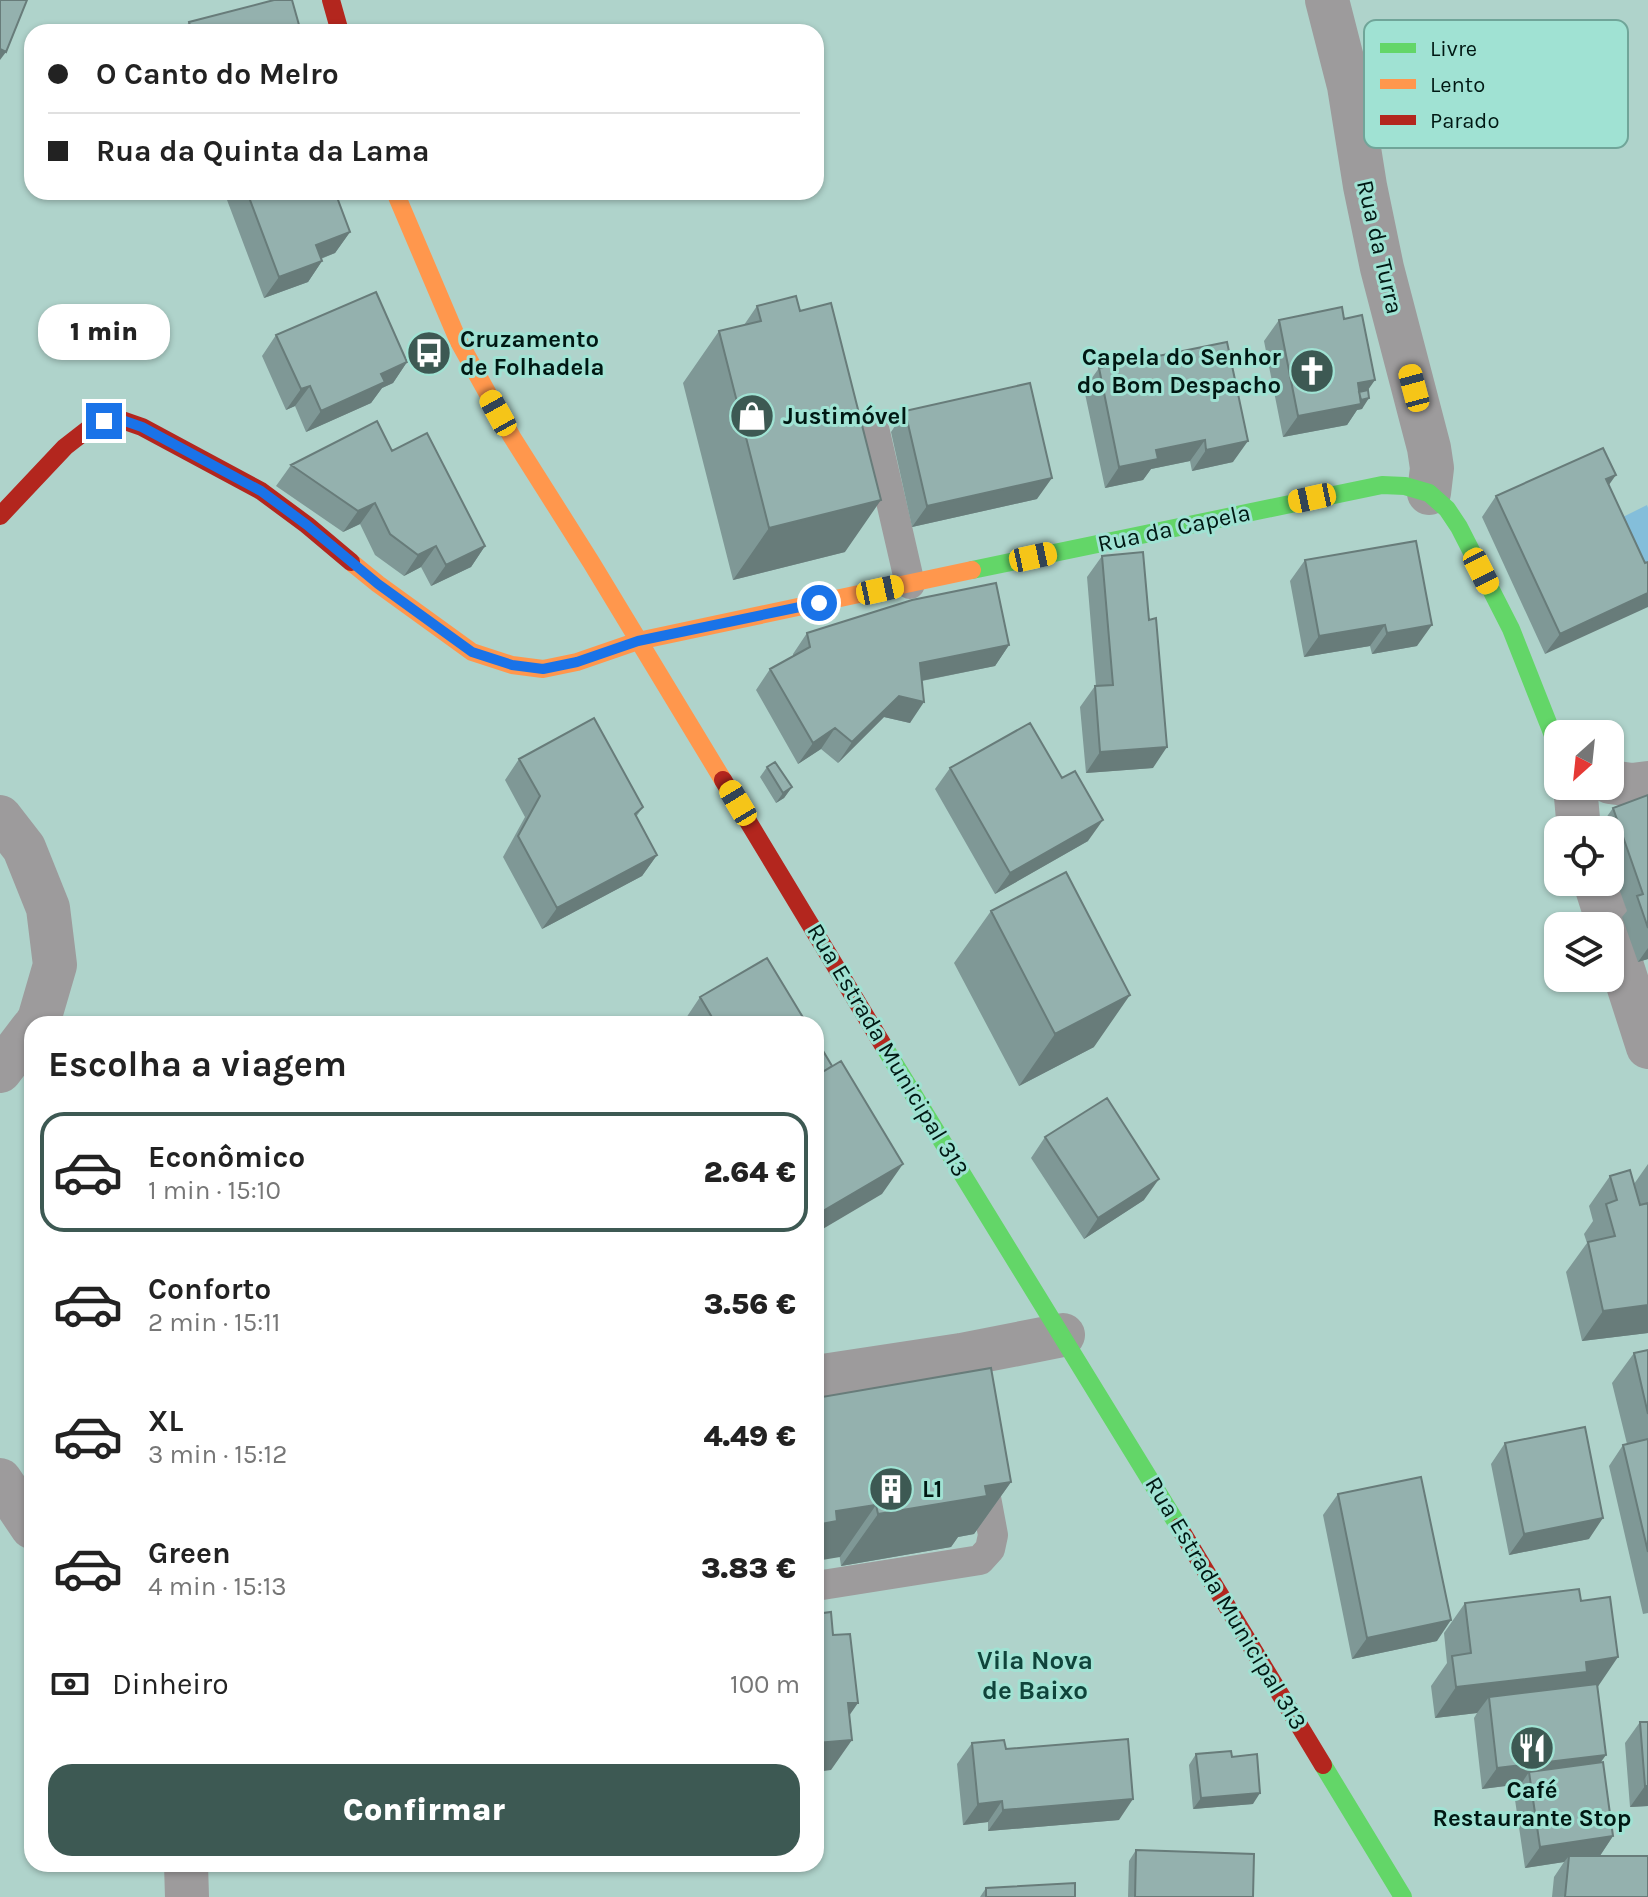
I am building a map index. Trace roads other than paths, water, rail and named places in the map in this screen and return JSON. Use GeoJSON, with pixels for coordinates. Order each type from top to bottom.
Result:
{"type":"FeatureCollection","features":[{"type":"Feature","properties":{"kind":"main road"},"geometry":{"type":"LineString","coordinates":[[331,0],[338,24]]}},
{"type":"Feature","properties":{"kind":"main road","name":"Rua Estrada Municipal 313"},"geometry":{"type":"LineString","coordinates":[[398,200],[458,340],[512,437],[1063,1335],[1403,1897]]}},
{"type":"Feature","properties":{"kind":"main road","name":"Rua da Capela"},"geometry":{"type":"LineString","coordinates":[[0,516],[65,447],[92,426],[119,419],[142,427],[261,491],[378,584],[472,652],[512,665],[543,669],[577,662],[638,641],[1370,487],[1405,486],[1429,493]]}},
{"type":"Feature","properties":{"kind":"main road"},"geometry":{"type":"LineString","coordinates":[[1429,493],[1453,517],[1472,552],[1511,629],[1547,720]]}},
{"type":"Feature","properties":{"kind":"street","name":"Rua da Turra"},"geometry":{"type":"LineString","coordinates":[[1327,0],[1349,86],[1382,268],[1429,448],[1432,468],[1429,493]]}},
{"type":"Feature","properties":{"kind":"street"},"geometry":{"type":"LineString","coordinates":[[1624,784],[1648,783]]}},
{"type":"Feature","properties":{"kind":"street"},"geometry":{"type":"LineString","coordinates":[[0,817],[24,848],[48,908],[55,965],[40,1016]]}},
{"type":"Feature","properties":{"kind":"street"},"geometry":{"type":"LineString","coordinates":[[1624,972],[1648,1047]]}},
{"type":"Feature","properties":{"kind":"street"},"geometry":{"type":"LineString","coordinates":[[0,1071],[24,1040]]}},
{"type":"Feature","properties":{"kind":"street"},"geometry":{"type":"LineString","coordinates":[[824,1377],[963,1370],[1063,1335]]}},
{"type":"Feature","properties":{"kind":"street"},"geometry":{"type":"LineString","coordinates":[[0,1480],[24,1515]]}},
{"type":"Feature","properties":{"kind":"street"},"geometry":{"type":"LineString","coordinates":[[186,1872],[187,1897]]}},
{"type":"Feature","properties":{"kind":"lane"},"geometry":{"type":"LineString","coordinates":[[875,432],[910,584]]}},
{"type":"Feature","properties":{"kind":"lane"},"geometry":{"type":"LineString","coordinates":[[824,1585],[980,1560],[990,1549],[993,1535],[977,1445]]}},
{"type":"Feature","properties":{"kind":"water"},"geometry":{"type":"Polygon","coordinates":[[[1647,505],[1648,508],[1648,577],[1619,519],[1647,505]]]}},
{"type":"Feature","properties":{"kind":"place","name":"Cruzamento de Folhadela"},"geometry":{"type":"Point","coordinates":[429,353]}},
{"type":"Feature","properties":{"kind":"place","name":"Capela do Senhor do Bom Despacho"},"geometry":{"type":"Point","coordinates":[1312,371]}},
{"type":"Feature","properties":{"kind":"place","name":"Justimóvel"},"geometry":{"type":"Point","coordinates":[752,416]}},
{"type":"Feature","properties":{"kind":"place","name":"L1"},"geometry":{"type":"Point","coordinates":[891,1489]}},
{"type":"Feature","properties":{"kind":"place","name":"Café Restaurante Stop"},"geometry":{"type":"Point","coordinates":[1532,1748]}},
{"type":"Feature","properties":{"kind":"district","name":"Vila Nova de Baixo"},"geometry":{"type":"Point","coordinates":[1035,1675]}}]}
